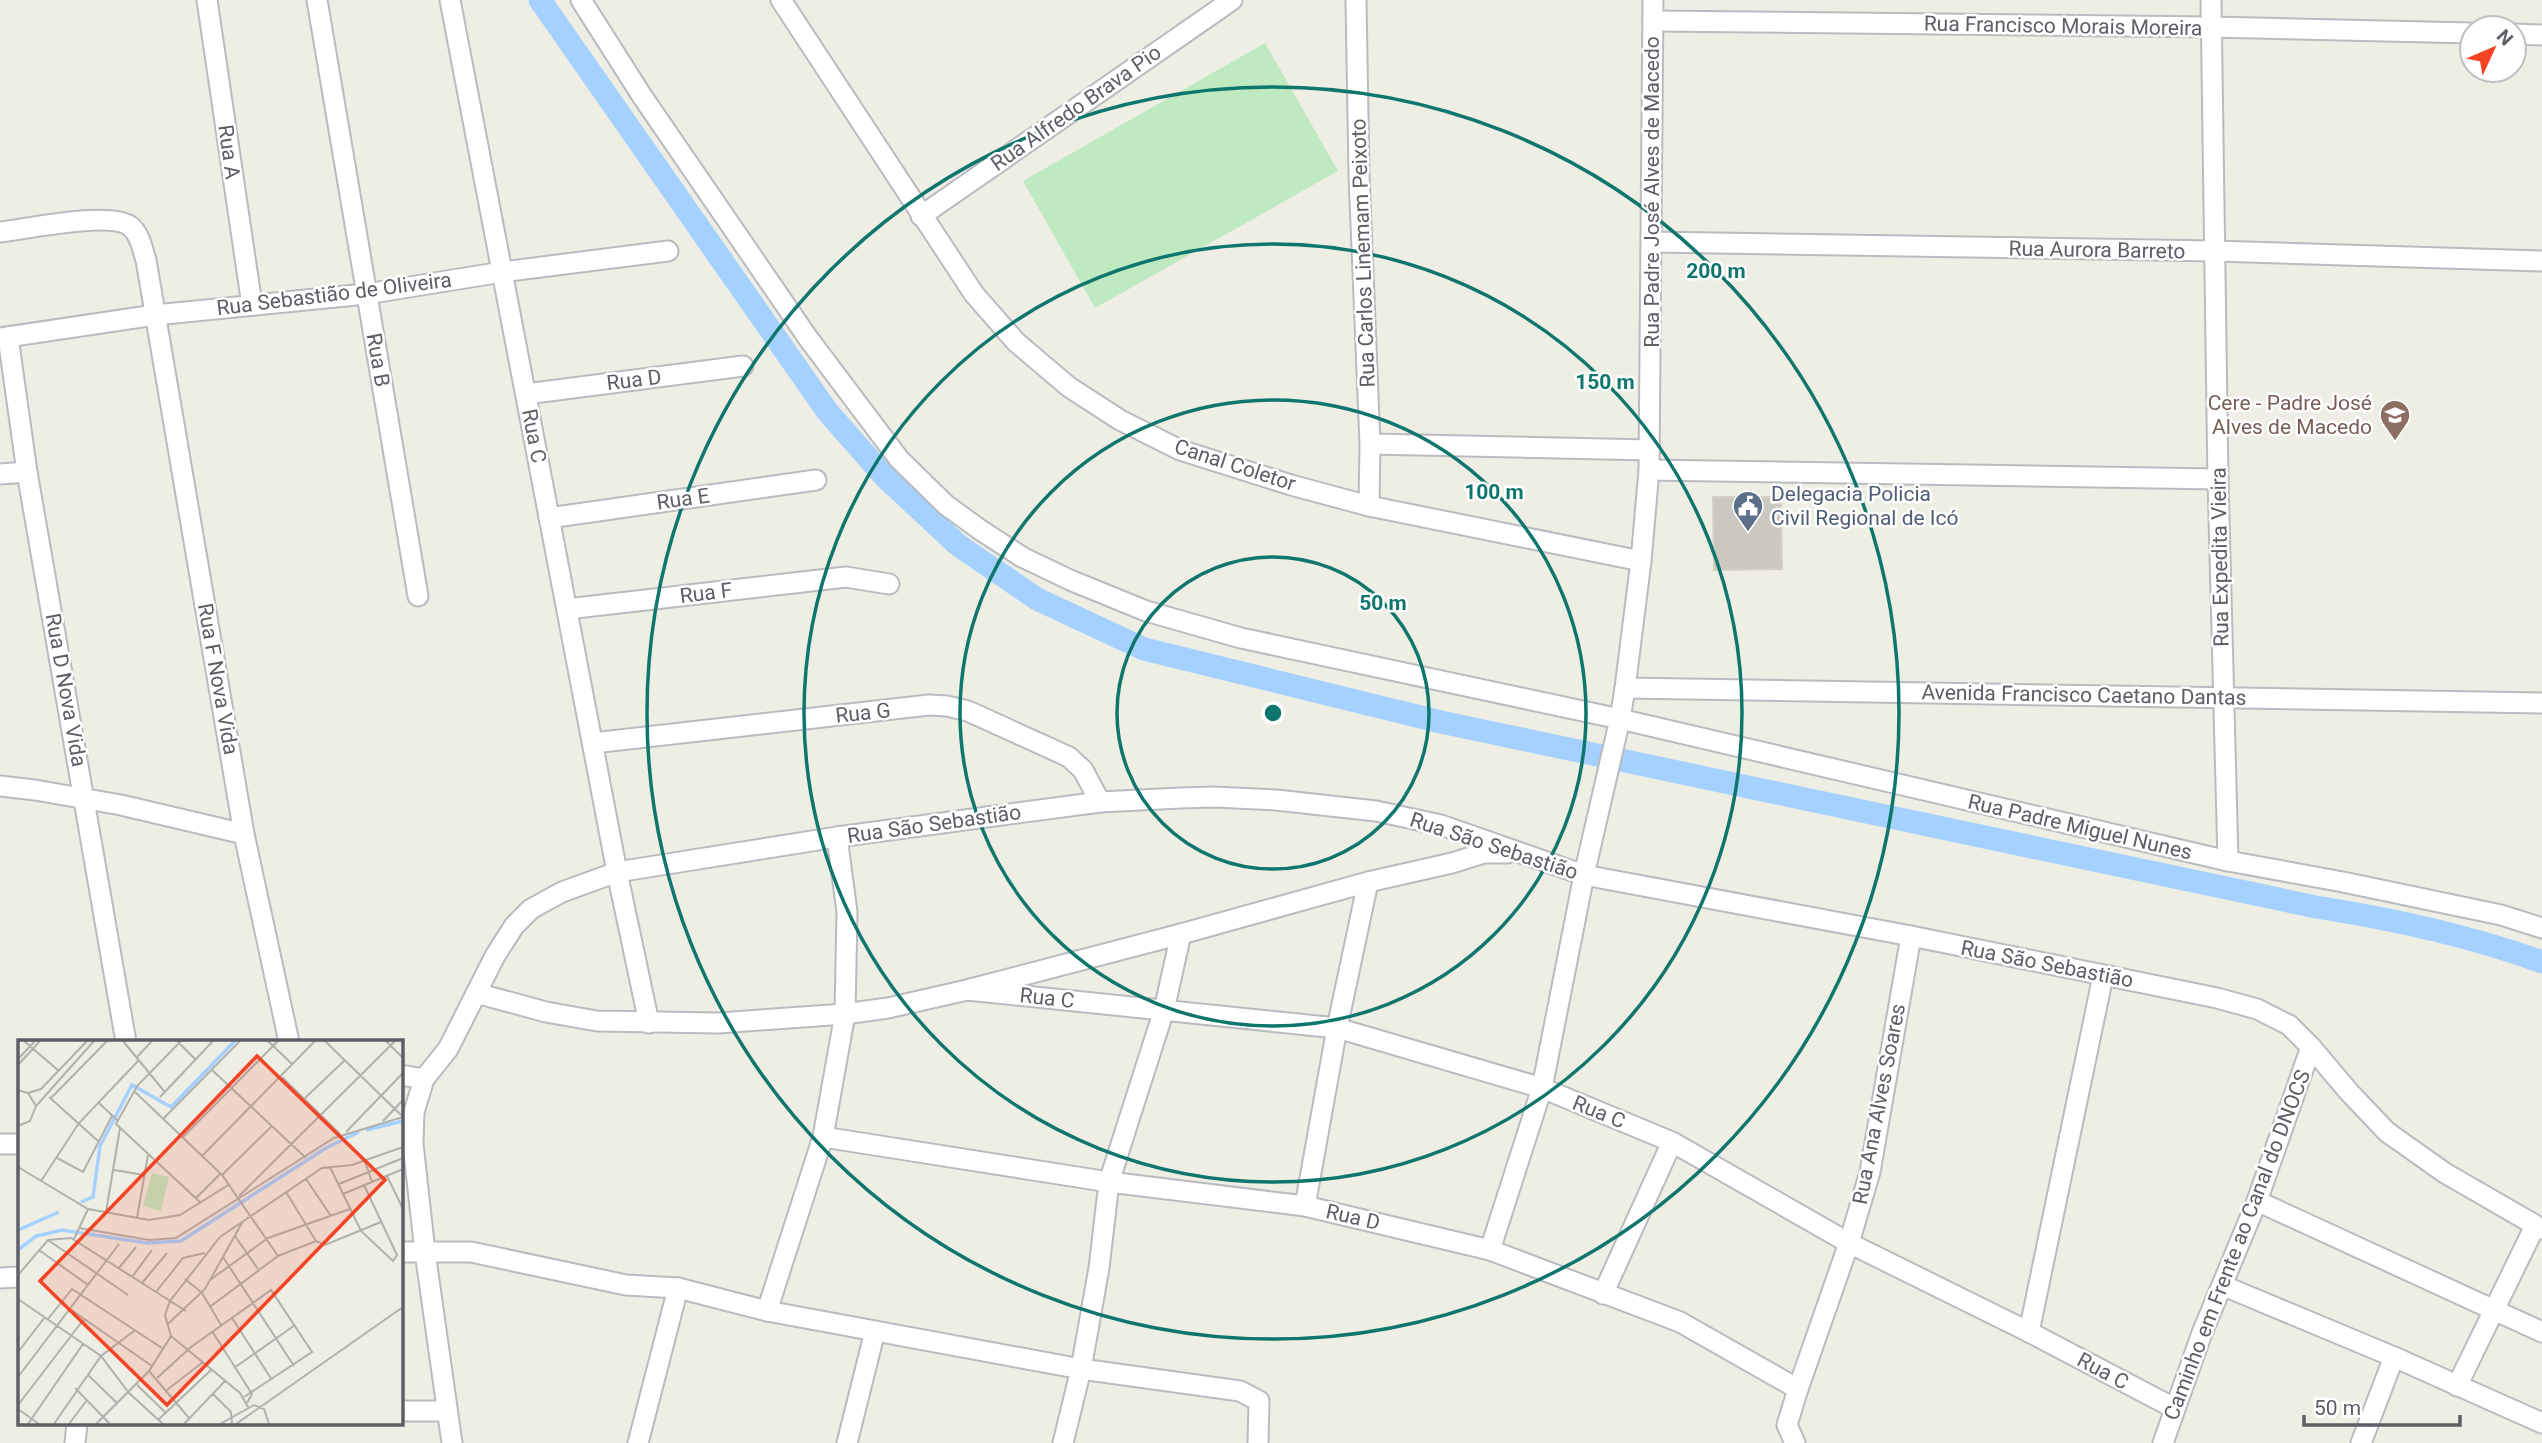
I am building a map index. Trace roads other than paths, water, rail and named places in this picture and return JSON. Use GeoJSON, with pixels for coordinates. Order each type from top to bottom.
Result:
{"type":"FeatureCollection","features":[{"type":"Feature","properties":{"kind":"street","name":"Rua A"},"geometry":{"type":"LineString","coordinates":[[207,0],[252,305]]}},
{"type":"Feature","properties":{"kind":"street","name":"Rua B"},"geometry":{"type":"LineString","coordinates":[[317,0],[418,596]]}},
{"type":"Feature","properties":{"kind":"street","name":"Rua C"},"geometry":{"type":"LineString","coordinates":[[450,0],[617,873],[649,1023]]}},
{"type":"Feature","properties":{"kind":"street","name":"Rua Padre Miguel Nunes"},"geometry":{"type":"LineString","coordinates":[[581,0],[642,96],[808,338],[899,459],[946,505],[1022,556],[1058,574],[1146,611],[1267,644],[1618,728],[2228,861],[2501,915],[2542,928]]}},
{"type":"Feature","properties":{"kind":"street","name":"Canal Coletor"},"geometry":{"type":"LineString","coordinates":[[781,0],[921,216],[982,304],[1016,342],[1069,387],[1121,420],[1180,450],[1369,506],[1641,561]]}},
{"type":"Feature","properties":{"kind":"street","name":"Rua Alfredo Brava Pio"},"geometry":{"type":"LineString","coordinates":[[921,216],[1208,7],[1232,0]]}},
{"type":"Feature","properties":{"kind":"street","name":"Rua Carlos Linemam Peixoto"},"geometry":{"type":"LineString","coordinates":[[1356,0],[1359,175],[1370,444],[1369,506]]}},
{"type":"Feature","properties":{"kind":"street","name":"Rua Padre José Alves de Macedo"},"geometry":{"type":"LineString","coordinates":[[1490,1250],[1542,1088],[1584,875],[1625,688],[1650,460],[1653,0]]}},
{"type":"Feature","properties":{"kind":"street","name":"Rua Expedita Vieira"},"geometry":{"type":"LineString","coordinates":[[2211,0],[2218,479],[2228,861]]}},
{"type":"Feature","properties":{"kind":"street","name":"Rua Francisco Morais Moreira"},"geometry":{"type":"LineString","coordinates":[[1653,21],[2458,33]]}},
{"type":"Feature","properties":{"kind":"street","name":"Rua F Nova Vida"},"geometry":{"type":"LineString","coordinates":[[0,232],[87,220],[115,220],[129,225],[138,235],[146,260],[244,834],[289,1040]]}},
{"type":"Feature","properties":{"kind":"street","name":"Rua Aurora Barreto"},"geometry":{"type":"LineString","coordinates":[[1652,242],[2215,251],[2542,261]]}},
{"type":"Feature","properties":{"kind":"street","name":"Rua Sebastião de Oliveira"},"geometry":{"type":"LineString","coordinates":[[4,337],[155,315],[366,293],[668,251]]}},
{"type":"Feature","properties":{"kind":"street","name":"Rua D Nova Vida"},"geometry":{"type":"LineString","coordinates":[[4,337],[126,1040]]}},
{"type":"Feature","properties":{"kind":"street","name":"Rua D"},"geometry":{"type":"LineString","coordinates":[[526,394],[743,366]]}},
{"type":"Feature","properties":{"kind":"street"},"geometry":{"type":"LineString","coordinates":[[1370,444],[1650,460],[2218,479]]}},
{"type":"Feature","properties":{"kind":"street"},"geometry":{"type":"LineString","coordinates":[[0,474],[27,472]]}},
{"type":"Feature","properties":{"kind":"street","name":"Rua E"},"geometry":{"type":"LineString","coordinates":[[549,518],[816,480]]}},
{"type":"Feature","properties":{"kind":"street","name":"Rua F"},"geometry":{"type":"LineString","coordinates":[[567,609],[846,577],[890,584]]}},
{"type":"Feature","properties":{"kind":"street","name":"Avenida Francisco Caetano Dantas"},"geometry":{"type":"LineString","coordinates":[[1625,688],[2542,703]]}},
{"type":"Feature","properties":{"kind":"street","name":"Rua G"},"geometry":{"type":"LineString","coordinates":[[593,743],[929,705],[947,706],[968,711],[1069,757],[1083,770],[1100,802]]}},
{"type":"Feature","properties":{"kind":"street"},"geometry":{"type":"LineString","coordinates":[[0,786],[35,789],[163,814],[244,834]]}},
{"type":"Feature","properties":{"kind":"street","name":"Rua São Sebastião"},"geometry":{"type":"LineString","coordinates":[[424,1079],[448,1049],[514,926],[531,909],[562,892],[617,873],[837,837],[1100,802],[1214,797],[1276,800],[1376,811],[1441,825],[1584,875],[1911,936],[2217,998],[2257,1009],[2289,1025],[2387,1132],[2445,1174],[2539,1227]]}},
{"type":"Feature","properties":{"kind":"street"},"geometry":{"type":"LineString","coordinates":[[767,1311],[823,1137],[845,1014],[847,912],[837,837]]}},
{"type":"Feature","properties":{"kind":"street"},"geometry":{"type":"LineString","coordinates":[[476,993],[546,1013],[597,1021],[718,1023],[845,1014],[888,1008],[967,990],[1484,853],[1519,853]]}},
{"type":"Feature","properties":{"kind":"street"},"geometry":{"type":"LineString","coordinates":[[1305,1206],[1337,1028],[1368,882]]}},
{"type":"Feature","properties":{"kind":"street"},"geometry":{"type":"LineString","coordinates":[[1063,1443],[1081,1370],[1100,1268],[1109,1182],[1164,1010],[1181,934]]}},
{"type":"Feature","properties":{"kind":"street","name":"Rua Ana Alves Soares"},"geometry":{"type":"LineString","coordinates":[[1798,1389],[1849,1243],[1870,1172],[1911,936]]}},
{"type":"Feature","properties":{"kind":"street"},"geometry":{"type":"LineString","coordinates":[[2029,1332],[2104,976]]}},
{"type":"Feature","properties":{"kind":"street","name":"Rua C"},"geometry":{"type":"LineString","coordinates":[[967,990],[1337,1028],[1542,1088],[1672,1142],[1849,1243],[2029,1332],[2174,1408]]}},
{"type":"Feature","properties":{"kind":"street","name":"Caminho em Frente ao Canal do DNOCS"},"geometry":{"type":"LineString","coordinates":[[2163,1443],[2202,1334],[2224,1286],[2257,1200],[2311,1047]]}},
{"type":"Feature","properties":{"kind":"street"},"geometry":{"type":"LineString","coordinates":[[402,1075],[424,1079],[414,1112],[412,1144],[452,1443]]}},
{"type":"Feature","properties":{"kind":"street","name":"Rua D"},"geometry":{"type":"LineString","coordinates":[[823,1137],[1109,1182],[1305,1206],[1490,1250],[1680,1322],[1798,1389]]}},
{"type":"Feature","properties":{"kind":"street"},"geometry":{"type":"LineString","coordinates":[[1602,1294],[1672,1142]]}},
{"type":"Feature","properties":{"kind":"street"},"geometry":{"type":"LineString","coordinates":[[0,1144],[18,1144]]}},
{"type":"Feature","properties":{"kind":"street"},"geometry":{"type":"LineString","coordinates":[[2257,1200],[2542,1332]]}},
{"type":"Feature","properties":{"kind":"street"},"geometry":{"type":"LineString","coordinates":[[2457,1386],[2539,1227]]}},
{"type":"Feature","properties":{"kind":"street"},"geometry":{"type":"LineString","coordinates":[[402,1252],[471,1252],[626,1285],[678,1288],[767,1311],[1081,1370],[1240,1391],[1259,1401],[1258,1443]]}},
{"type":"Feature","properties":{"kind":"street"},"geometry":{"type":"LineString","coordinates":[[0,1278],[18,1278]]}},
{"type":"Feature","properties":{"kind":"street"},"geometry":{"type":"LineString","coordinates":[[2224,1286],[2542,1423]]}},
{"type":"Feature","properties":{"kind":"street"},"geometry":{"type":"LineString","coordinates":[[638,1443],[678,1288]]}},
{"type":"Feature","properties":{"kind":"street"},"geometry":{"type":"LineString","coordinates":[[847,1443],[875,1331]]}},
{"type":"Feature","properties":{"kind":"street"},"geometry":{"type":"LineString","coordinates":[[2361,1443],[2394,1357]]}},
{"type":"Feature","properties":{"kind":"street"},"geometry":{"type":"LineString","coordinates":[[1796,1443],[1787,1425],[1798,1389]]}},
{"type":"Feature","properties":{"kind":"street"},"geometry":{"type":"LineString","coordinates":[[402,1411],[447,1411]]}},
{"type":"Feature","properties":{"kind":"waterway"},"geometry":{"type":"LineString","coordinates":[[540,0],[827,411],[884,476],[958,545],[1037,599],[1144,649],[1441,722],[2402,923],[2458,936],[2542,962]]}},
{"type":"Feature","properties":{"kind":"place","name":"Cere - Padre José Alves de Macedo"},"geometry":{"type":"Point","coordinates":[2395,442]}},
{"type":"Feature","properties":{"kind":"place","name":"Delegacia Policia Civil Regional de Icó"},"geometry":{"type":"Point","coordinates":[1748,533]}}]}
